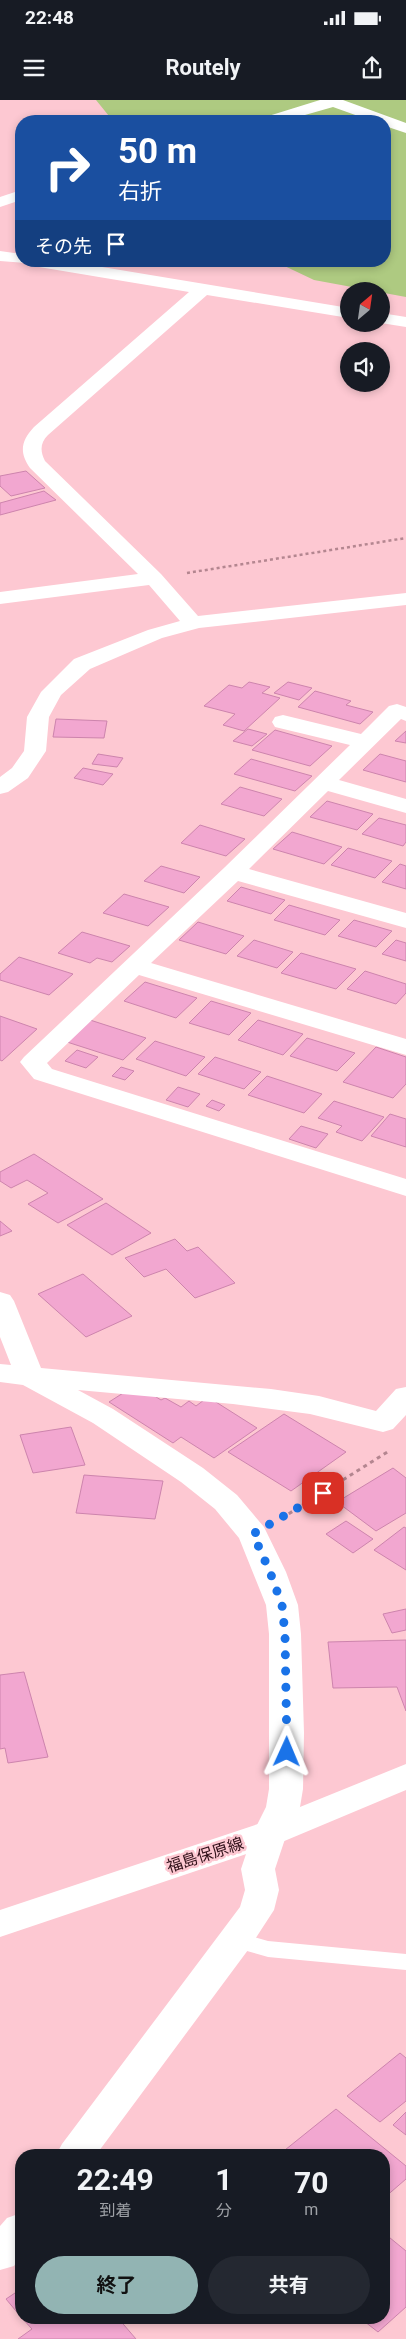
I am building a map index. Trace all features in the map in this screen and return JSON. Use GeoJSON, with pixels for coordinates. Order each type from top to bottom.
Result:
{"type":"FeatureCollection","features":[{"type":"Feature","properties":{"kind":"street"},"geometry":{"type":"LineString","coordinates":[[287,115],[331,101],[370,115]]}},
{"type":"Feature","properties":{"kind":"street"},"geometry":{"type":"LineString","coordinates":[[391,123],[406,128]]}},
{"type":"Feature","properties":{"kind":"street"},"geometry":{"type":"LineString","coordinates":[[0,202],[15,197]]}},
{"type":"Feature","properties":{"kind":"street"},"geometry":{"type":"LineString","coordinates":[[0,256],[15,258]]}},
{"type":"Feature","properties":{"kind":"street"},"geometry":{"type":"LineString","coordinates":[[69,267],[340,312]]}},
{"type":"Feature","properties":{"kind":"street"},"geometry":{"type":"LineString","coordinates":[[193,623],[154,578],[30,455],[31,444],[41,431],[203,289]]}},
{"type":"Feature","properties":{"kind":"street"},"geometry":{"type":"LineString","coordinates":[[390,319],[406,322]]}},
{"type":"Feature","properties":{"kind":"street"},"geometry":{"type":"LineString","coordinates":[[0,598],[154,578]]}},
{"type":"Feature","properties":{"kind":"street"},"geometry":{"type":"LineString","coordinates":[[0,787],[20,773],[34,752],[38,718],[52,692],[82,664],[155,634],[193,623],[406,599]]}},
{"type":"Feature","properties":{"kind":"street"},"geometry":{"type":"LineString","coordinates":[[406,714],[397,712],[234,872],[33,1062],[43,1074],[406,1188]]}},
{"type":"Feature","properties":{"kind":"street"},"geometry":{"type":"LineString","coordinates":[[284,722],[365,742]]}},
{"type":"Feature","properties":{"kind":"street"},"geometry":{"type":"LineString","coordinates":[[323,783],[406,806]]}},
{"type":"Feature","properties":{"kind":"street"},"geometry":{"type":"LineString","coordinates":[[234,872],[406,921]]}},
{"type":"Feature","properties":{"kind":"street"},"geometry":{"type":"LineString","coordinates":[[135,966],[406,1047]]}},
{"type":"Feature","properties":{"kind":"street"},"geometry":{"type":"LineString","coordinates":[[0,1301],[15,1374]]}},
{"type":"Feature","properties":{"kind":"street"},"geometry":{"type":"LineString","coordinates":[[15,1374],[259,1397],[313,1405],[358,1418],[396,1432],[406,1396]]}},
{"type":"Feature","properties":{"kind":"street"},"geometry":{"type":"LineString","coordinates":[[15,1374],[103,1416],[192,1475],[226,1502],[253,1534],[270,1572],[282,1605],[285,1634],[286,1788],[283,1807],[270,1834],[258,1869],[262,1890],[257,1910],[79,2149]]}},
{"type":"Feature","properties":{"kind":"street","name":"福島保原線"},"geometry":{"type":"LineString","coordinates":[[0,1924],[270,1834],[406,1776]]}},
{"type":"Feature","properties":{"kind":"street"},"geometry":{"type":"LineString","coordinates":[[0,2254],[15,2236]]}},
{"type":"Feature","properties":{"kind":"lane"},"geometry":{"type":"LineString","coordinates":[[236,1940],[268,1949],[406,1962]]}},
{"type":"Feature","properties":{"kind":"path"},"geometry":{"type":"LineString","coordinates":[[154,578],[406,538]]}},
{"type":"Feature","properties":{"kind":"path"},"geometry":{"type":"LineString","coordinates":[[253,1534],[306,1504],[396,1432]]}},
{"type":"Feature","properties":{"kind":"green space"},"geometry":{"type":"Polygon","coordinates":[[[96,100],[406,100],[406,297],[390,294],[390,282],[340,282],[340,285],[314,280],[287,267],[391,267],[391,115],[108,115],[96,100]]]}},
{"type":"Feature","properties":{"kind":"building"},"geometry":{"type":"Polygon","coordinates":[[[26,471],[45,488],[11,496],[0,486],[0,476],[26,471]]]}},
{"type":"Feature","properties":{"kind":"building"},"geometry":{"type":"Polygon","coordinates":[[[44,491],[56,500],[0,515],[0,503],[44,491]]]}},
{"type":"Feature","properties":{"kind":"building"},"geometry":{"type":"Polygon","coordinates":[[[249,682],[270,687],[262,693],[280,698],[244,731],[223,725],[235,714],[204,706],[229,685],[242,688],[249,682]]]}},
{"type":"Feature","properties":{"kind":"building"},"geometry":{"type":"Polygon","coordinates":[[[288,682],[312,688],[299,700],[274,693],[288,682]]]}},
{"type":"Feature","properties":{"kind":"building"},"geometry":{"type":"Polygon","coordinates":[[[315,691],[351,701],[346,705],[373,712],[360,724],[298,707],[315,691]]]}},
{"type":"Feature","properties":{"kind":"building"},"geometry":{"type":"Polygon","coordinates":[[[56,719],[107,721],[104,738],[53,737],[56,719]]]}},
{"type":"Feature","properties":{"kind":"building"},"geometry":{"type":"Polygon","coordinates":[[[248,729],[267,734],[252,746],[233,741],[248,729]]]}},
{"type":"Feature","properties":{"kind":"building"},"geometry":{"type":"Polygon","coordinates":[[[275,730],[332,746],[310,766],[252,750],[275,730]]]}},
{"type":"Feature","properties":{"kind":"building"},"geometry":{"type":"Polygon","coordinates":[[[406,731],[406,743],[395,741],[406,731]]]}},
{"type":"Feature","properties":{"kind":"building"},"geometry":{"type":"Polygon","coordinates":[[[98,754],[123,758],[117,767],[92,764],[98,754]]]}},
{"type":"Feature","properties":{"kind":"building"},"geometry":{"type":"Polygon","coordinates":[[[380,754],[406,761],[406,782],[363,770],[380,754]]]}},
{"type":"Feature","properties":{"kind":"building"},"geometry":{"type":"Polygon","coordinates":[[[251,759],[312,776],[295,791],[234,774],[251,759]]]}},
{"type":"Feature","properties":{"kind":"building"},"geometry":{"type":"Polygon","coordinates":[[[83,768],[113,774],[103,785],[74,778],[83,768]]]}},
{"type":"Feature","properties":{"kind":"building"},"geometry":{"type":"Polygon","coordinates":[[[240,787],[282,799],[264,816],[221,804],[240,787]]]}},
{"type":"Feature","properties":{"kind":"building"},"geometry":{"type":"Polygon","coordinates":[[[327,801],[373,814],[357,830],[310,817],[327,801]]]}},
{"type":"Feature","properties":{"kind":"building"},"geometry":{"type":"Polygon","coordinates":[[[379,818],[406,825],[406,842],[403,846],[362,834],[379,818]]]}},
{"type":"Feature","properties":{"kind":"building"},"geometry":{"type":"Polygon","coordinates":[[[200,825],[245,839],[226,856],[181,843],[200,825]]]}},
{"type":"Feature","properties":{"kind":"building"},"geometry":{"type":"Polygon","coordinates":[[[292,832],[342,847],[324,864],[273,849],[292,832]]]}},
{"type":"Feature","properties":{"kind":"building"},"geometry":{"type":"Polygon","coordinates":[[[348,848],[392,861],[375,878],[331,865],[348,848]]]}},
{"type":"Feature","properties":{"kind":"building"},"geometry":{"type":"Polygon","coordinates":[[[400,864],[406,866],[406,889],[382,882],[400,864]]]}},
{"type":"Feature","properties":{"kind":"building"},"geometry":{"type":"Polygon","coordinates":[[[161,866],[200,877],[184,893],[144,881],[161,866]]]}},
{"type":"Feature","properties":{"kind":"building"},"geometry":{"type":"Polygon","coordinates":[[[241,887],[285,900],[271,914],[227,901],[241,887]]]}},
{"type":"Feature","properties":{"kind":"building"},"geometry":{"type":"Polygon","coordinates":[[[124,894],[169,907],[148,926],[103,913],[124,894]]]}},
{"type":"Feature","properties":{"kind":"building"},"geometry":{"type":"Polygon","coordinates":[[[289,905],[340,920],[325,935],[274,920],[289,905]]]}},
{"type":"Feature","properties":{"kind":"building"},"geometry":{"type":"Polygon","coordinates":[[[354,920],[392,931],[376,947],[338,936],[354,920]]]}},
{"type":"Feature","properties":{"kind":"building"},"geometry":{"type":"Polygon","coordinates":[[[198,922],[244,936],[226,954],[179,940],[198,922]]]}},
{"type":"Feature","properties":{"kind":"building"},"geometry":{"type":"Polygon","coordinates":[[[82,932],[130,946],[112,962],[97,958],[90,963],[58,953],[82,932]]]}},
{"type":"Feature","properties":{"kind":"building"},"geometry":{"type":"Polygon","coordinates":[[[254,940],[293,952],[277,968],[237,956],[254,940]]]}},
{"type":"Feature","properties":{"kind":"building"},"geometry":{"type":"Polygon","coordinates":[[[396,940],[406,943],[406,961],[382,954],[396,940]]]}},
{"type":"Feature","properties":{"kind":"building"},"geometry":{"type":"Polygon","coordinates":[[[301,953],[356,969],[336,989],[281,973],[301,953]]]}},
{"type":"Feature","properties":{"kind":"building"},"geometry":{"type":"Polygon","coordinates":[[[19,957],[73,974],[49,995],[0,980],[0,974],[19,957]]]}},
{"type":"Feature","properties":{"kind":"building"},"geometry":{"type":"Polygon","coordinates":[[[365,971],[406,984],[406,993],[396,1004],[347,989],[365,971]]]}},
{"type":"Feature","properties":{"kind":"building"},"geometry":{"type":"Polygon","coordinates":[[[145,982],[197,998],[176,1018],[124,1001],[145,982]]]}},
{"type":"Feature","properties":{"kind":"building"},"geometry":{"type":"Polygon","coordinates":[[[211,1001],[251,1013],[229,1035],[189,1023],[211,1001]]]}},
{"type":"Feature","properties":{"kind":"building"},"geometry":{"type":"Polygon","coordinates":[[[0,1016],[37,1029],[2,1061],[0,1060],[0,1016]]]}},
{"type":"Feature","properties":{"kind":"building"},"geometry":{"type":"Polygon","coordinates":[[[90,1020],[146,1038],[123,1060],[67,1042],[90,1020]]]}},
{"type":"Feature","properties":{"kind":"building"},"geometry":{"type":"Polygon","coordinates":[[[258,1020],[303,1034],[283,1055],[238,1040],[258,1020]]]}},
{"type":"Feature","properties":{"kind":"building"},"geometry":{"type":"Polygon","coordinates":[[[307,1038],[355,1053],[337,1071],[290,1056],[307,1038]]]}},
{"type":"Feature","properties":{"kind":"building"},"geometry":{"type":"Polygon","coordinates":[[[155,1041],[205,1057],[186,1076],[136,1059],[155,1041]]]}},
{"type":"Feature","properties":{"kind":"building"},"geometry":{"type":"Polygon","coordinates":[[[376,1047],[406,1057],[406,1084],[393,1098],[343,1082],[376,1047]]]}},
{"type":"Feature","properties":{"kind":"building"},"geometry":{"type":"Polygon","coordinates":[[[77,1050],[98,1057],[86,1068],[65,1061],[77,1050]]]}},
{"type":"Feature","properties":{"kind":"building"},"geometry":{"type":"Polygon","coordinates":[[[215,1057],[261,1072],[244,1089],[198,1074],[215,1057]]]}},
{"type":"Feature","properties":{"kind":"building"},"geometry":{"type":"Polygon","coordinates":[[[121,1067],[134,1071],[125,1080],[112,1076],[121,1067]]]}},
{"type":"Feature","properties":{"kind":"building"},"geometry":{"type":"Polygon","coordinates":[[[267,1076],[322,1094],[304,1113],[248,1095],[267,1076]]]}},
{"type":"Feature","properties":{"kind":"building"},"geometry":{"type":"Polygon","coordinates":[[[178,1087],[200,1094],[188,1107],[166,1100],[178,1087]]]}},
{"type":"Feature","properties":{"kind":"building"},"geometry":{"type":"Polygon","coordinates":[[[212,1100],[225,1105],[219,1111],[206,1106],[212,1100]]]}},
{"type":"Feature","properties":{"kind":"building"},"geometry":{"type":"Polygon","coordinates":[[[334,1101],[384,1117],[362,1141],[336,1132],[342,1126],[318,1118],[334,1101]]]}},
{"type":"Feature","properties":{"kind":"building"},"geometry":{"type":"Polygon","coordinates":[[[390,1114],[406,1119],[406,1147],[371,1136],[390,1114]]]}},
{"type":"Feature","properties":{"kind":"building"},"geometry":{"type":"Polygon","coordinates":[[[301,1126],[328,1134],[316,1148],[289,1139],[301,1126]]]}},
{"type":"Feature","properties":{"kind":"building"},"geometry":{"type":"Polygon","coordinates":[[[34,1154],[103,1199],[58,1223],[28,1204],[48,1193],[27,1180],[11,1188],[0,1181],[0,1172],[34,1154]]]}},
{"type":"Feature","properties":{"kind":"building"},"geometry":{"type":"Polygon","coordinates":[[[106,1203],[151,1233],[112,1255],[67,1225],[106,1203]]]}},
{"type":"Feature","properties":{"kind":"building"},"geometry":{"type":"Polygon","coordinates":[[[0,1221],[12,1231],[0,1236],[0,1221]]]}},
{"type":"Feature","properties":{"kind":"building"},"geometry":{"type":"Polygon","coordinates":[[[175,1239],[187,1251],[198,1247],[235,1283],[195,1298],[166,1269],[144,1277],[125,1258],[175,1239]]]}},
{"type":"Feature","properties":{"kind":"building"},"geometry":{"type":"Polygon","coordinates":[[[83,1274],[132,1316],[86,1337],[38,1294],[83,1274]]]}},
{"type":"Feature","properties":{"kind":"building"},"geometry":{"type":"Polygon","coordinates":[[[131,1388],[145,1390],[161,1400],[165,1398],[181,1407],[189,1401],[196,1406],[208,1397],[257,1428],[214,1458],[181,1437],[173,1443],[109,1402],[131,1388]]]}},
{"type":"Feature","properties":{"kind":"building"},"geometry":{"type":"Polygon","coordinates":[[[284,1414],[346,1452],[291,1491],[228,1452],[284,1414]]]}},
{"type":"Feature","properties":{"kind":"building"},"geometry":{"type":"Polygon","coordinates":[[[71,1427],[85,1465],[33,1473],[20,1435],[71,1427]]]}},
{"type":"Feature","properties":{"kind":"building"},"geometry":{"type":"Polygon","coordinates":[[[393,1468],[406,1478],[406,1513],[376,1531],[337,1502],[393,1468]]]}},
{"type":"Feature","properties":{"kind":"building"},"geometry":{"type":"Polygon","coordinates":[[[84,1475],[163,1481],[155,1519],[76,1513],[84,1475]]]}},
{"type":"Feature","properties":{"kind":"building"},"geometry":{"type":"Polygon","coordinates":[[[346,1521],[373,1539],[353,1553],[326,1534],[346,1521]]]}},
{"type":"Feature","properties":{"kind":"building"},"geometry":{"type":"Polygon","coordinates":[[[404,1527],[406,1528],[406,1570],[374,1550],[404,1527]]]}},
{"type":"Feature","properties":{"kind":"building"},"geometry":{"type":"Polygon","coordinates":[[[406,1609],[406,1630],[392,1633],[383,1614],[406,1609]]]}},
{"type":"Feature","properties":{"kind":"building"},"geometry":{"type":"Polygon","coordinates":[[[406,1640],[406,1711],[397,1687],[333,1688],[328,1642],[406,1640]]]}},
{"type":"Feature","properties":{"kind":"building"},"geometry":{"type":"Polygon","coordinates":[[[24,1672],[48,1757],[8,1763],[5,1748],[0,1749],[0,1675],[24,1672]]]}},
{"type":"Feature","properties":{"kind":"building"},"geometry":{"type":"Polygon","coordinates":[[[400,2053],[406,2058],[406,2101],[380,2122],[347,2096],[400,2053]]]}},
{"type":"Feature","properties":{"kind":"building"},"geometry":{"type":"Polygon","coordinates":[[[336,2109],[385,2149],[286,2149],[336,2109]]]}},
{"type":"Feature","properties":{"kind":"building"},"geometry":{"type":"Polygon","coordinates":[[[406,2112],[406,2135],[393,2125],[406,2112]]]}},
{"type":"Feature","properties":{"kind":"building"},"geometry":{"type":"Polygon","coordinates":[[[390,2153],[406,2166],[406,2179],[390,2193],[390,2153]]]}},
{"type":"Feature","properties":{"kind":"building"},"geometry":{"type":"Polygon","coordinates":[[[390,2238],[406,2251],[406,2307],[390,2321],[390,2238]]]}},
{"type":"Feature","properties":{"kind":"building"},"geometry":{"type":"Polygon","coordinates":[[[15,2293],[15,2310],[6,2299],[15,2293]]]}},
{"type":"Feature","properties":{"kind":"building"},"geometry":{"type":"Polygon","coordinates":[[[27,2324],[123,2324],[136,2339],[18,2339],[32,2329],[27,2324]]]}},
{"type":"Feature","properties":{"kind":"building"},"geometry":{"type":"Polygon","coordinates":[[[368,2324],[387,2324],[378,2332],[368,2324]]]}},
{"type":"Feature","properties":{"kind":"route"},"geometry":{"type":"LineString","coordinates":[[287,1752],[285,1634],[282,1605],[253,1534],[323,1493]]}}]}
